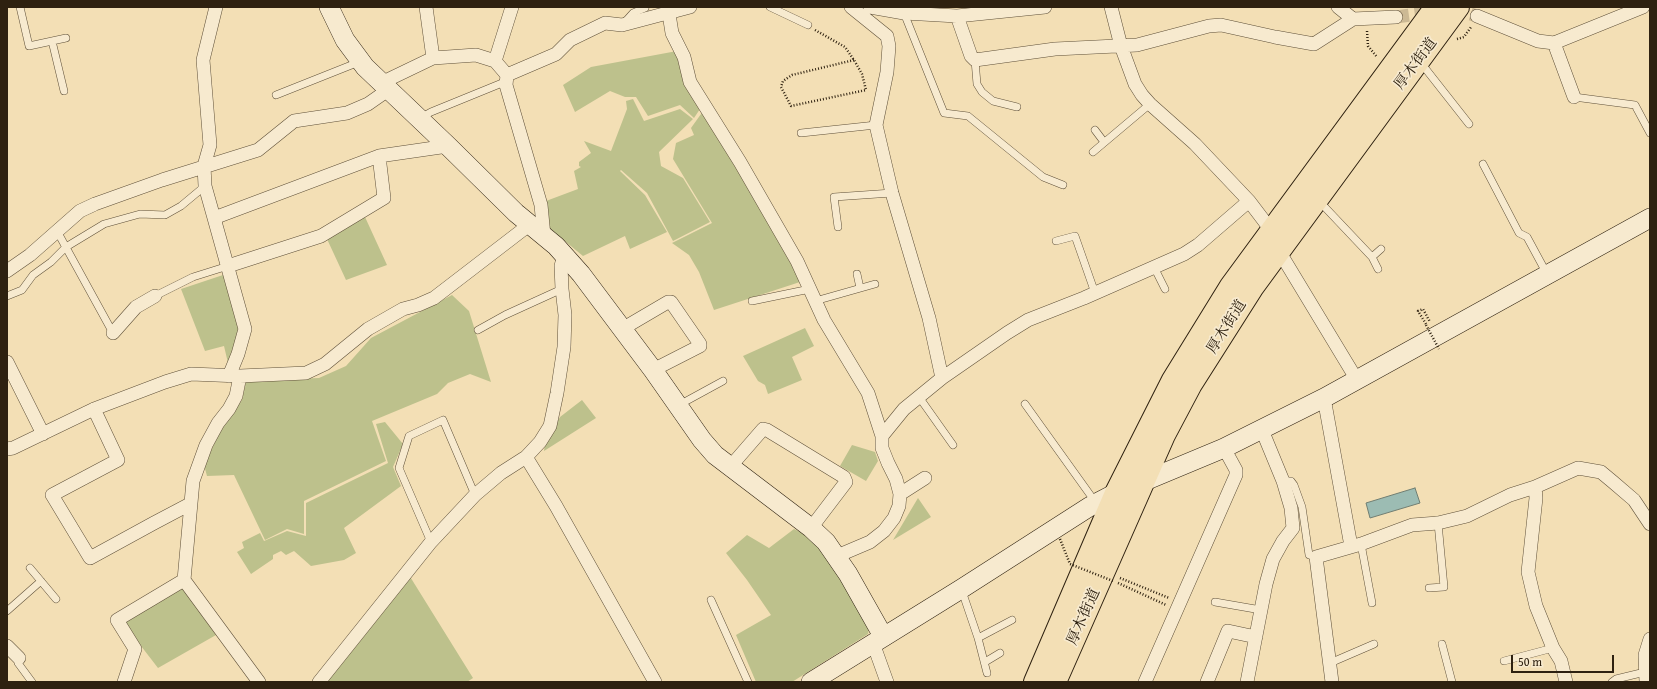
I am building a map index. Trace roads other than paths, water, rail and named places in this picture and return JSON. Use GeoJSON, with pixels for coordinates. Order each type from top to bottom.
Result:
{"type":"FeatureCollection","features":[{"type":"Feature","properties":{"kind":"highway","name":"厚木街道"},"geometry":{"type":"LineString","coordinates":[[1035,682],[1116,493],[1173,380],[1215,310],[1436,7]]}},
{"type":"Feature","properties":{"kind":"highway","name":"厚木街道"},"geometry":{"type":"LineString","coordinates":[[1055,682],[1164,435],[1191,384],[1233,316],[1419,60],[1471,13]]}},
{"type":"Feature","properties":{"kind":"street"},"geometry":{"type":"LineString","coordinates":[[216,7],[203,60],[210,145],[204,166],[205,186],[245,329],[238,354],[235,376],[236,396],[229,409],[218,423],[206,446],[193,481],[184,580],[260,682]]}},
{"type":"Feature","properties":{"kind":"street"},"geometry":{"type":"LineString","coordinates":[[329,7],[345,40],[361,62],[516,213],[564,255],[581,274],[653,370],[702,440],[715,455],[811,528],[826,542],[837,556],[878,639],[887,682]]}},
{"type":"Feature","properties":{"kind":"street"},"geometry":{"type":"LineString","coordinates":[[426,7],[433,58]]}},
{"type":"Feature","properties":{"kind":"street"},"geometry":{"type":"LineString","coordinates":[[495,61],[512,7]]}},
{"type":"Feature","properties":{"kind":"street"},"geometry":{"type":"LineString","coordinates":[[507,78],[556,54],[570,40],[604,23],[622,25],[669,14],[690,7]]}},
{"type":"Feature","properties":{"kind":"street"},"geometry":{"type":"LineString","coordinates":[[851,7],[887,36],[889,46],[887,72],[876,125],[892,193],[928,318],[942,378]]}},
{"type":"Feature","properties":{"kind":"street"},"geometry":{"type":"LineString","coordinates":[[870,7],[898,10],[958,12],[1045,7]]}},
{"type":"Feature","properties":{"kind":"street"},"geometry":{"type":"LineString","coordinates":[[1111,7],[1135,84],[1150,104],[1195,144],[1249,202],[1272,230]]}},
{"type":"Feature","properties":{"kind":"street"},"geometry":{"type":"LineString","coordinates":[[1338,7],[1353,19]]}},
{"type":"Feature","properties":{"kind":"street"},"geometry":{"type":"LineString","coordinates":[[1471,13],[1538,41],[1554,43],[1643,7]]}},
{"type":"Feature","properties":{"kind":"street"},"geometry":{"type":"LineString","coordinates":[[958,12],[971,56],[975,60],[1055,49],[1137,46],[1209,26],[1221,25],[1275,38],[1314,44],[1353,19],[1396,18]]}},
{"type":"Feature","properties":{"kind":"street"},"geometry":{"type":"LineString","coordinates":[[669,14],[672,33],[684,57],[690,82],[740,162],[790,248],[824,320],[868,393],[882,436],[882,448],[896,479],[900,494],[899,506],[894,518],[884,531],[870,542],[837,556]]}},
{"type":"Feature","properties":{"kind":"street"},"geometry":{"type":"LineString","coordinates":[[1554,43],[1574,97]]}},
{"type":"Feature","properties":{"kind":"street"},"geometry":{"type":"LineString","coordinates":[[7,271],[30,255],[80,211],[94,204],[162,180],[258,150],[294,121],[347,113],[368,104],[385,86],[433,58],[476,55],[495,61],[507,78],[506,85],[541,205],[536,231],[434,298],[418,305],[403,309],[368,329],[325,364],[306,373],[235,376],[191,374],[165,382],[94,409],[13,448],[7,449]]}},
{"type":"Feature","properties":{"kind":"street"},"geometry":{"type":"LineString","coordinates":[[214,218],[379,156],[448,146]]}},
{"type":"Feature","properties":{"kind":"street"},"geometry":{"type":"LineString","coordinates":[[228,266],[321,236],[384,198],[379,156]]}},
{"type":"Feature","properties":{"kind":"street"},"geometry":{"type":"LineString","coordinates":[[882,436],[904,409],[942,378],[1006,333],[1028,320],[1095,293],[1184,254],[1198,245],[1249,202]]}},
{"type":"Feature","properties":{"kind":"street"},"geometry":{"type":"LineString","coordinates":[[811,682],[1096,503],[1262,430],[1357,380],[1547,274],[1647,223]]}},
{"type":"Feature","properties":{"kind":"street"},"geometry":{"type":"LineString","coordinates":[[1279,251],[1357,380]]}},
{"type":"Feature","properties":{"kind":"street"},"geometry":{"type":"LineString","coordinates":[[320,682],[431,542],[475,495],[501,473],[526,456],[540,442],[550,426],[556,400],[564,347],[565,315],[561,266],[564,255]]}},
{"type":"Feature","properties":{"kind":"street"},"geometry":{"type":"LineString","coordinates":[[113,333],[136,308],[155,296]]}},
{"type":"Feature","properties":{"kind":"street"},"geometry":{"type":"LineString","coordinates":[[622,329],[668,302],[671,302],[700,346],[653,370]]}},
{"type":"Feature","properties":{"kind":"street"},"geometry":{"type":"LineString","coordinates":[[7,362],[43,434]]}},
{"type":"Feature","properties":{"kind":"street"},"geometry":{"type":"LineString","coordinates":[[1324,398],[1356,545]]}},
{"type":"Feature","properties":{"kind":"street"},"geometry":{"type":"LineString","coordinates":[[94,409],[118,460],[52,495],[90,558],[190,504]]}},
{"type":"Feature","properties":{"kind":"street"},"geometry":{"type":"LineString","coordinates":[[730,467],[763,430],[767,430],[844,477],[846,482],[811,528]]}},
{"type":"Feature","properties":{"kind":"street"},"geometry":{"type":"LineString","coordinates":[[1247,682],[1273,559],[1283,541],[1293,528],[1291,508],[1283,481],[1262,430]]}},
{"type":"Feature","properties":{"kind":"street"},"geometry":{"type":"LineString","coordinates":[[1145,682],[1236,475],[1236,470],[1224,448]]}},
{"type":"Feature","properties":{"kind":"street"},"geometry":{"type":"LineString","coordinates":[[526,456],[556,506],[655,682]]}},
{"type":"Feature","properties":{"kind":"street"},"geometry":{"type":"LineString","coordinates":[[1332,682],[1316,557],[1356,545],[1412,525],[1438,523],[1468,516],[1510,495],[1535,487],[1578,468],[1601,472],[1634,500],[1650,524]]}},
{"type":"Feature","properties":{"kind":"street"},"geometry":{"type":"LineString","coordinates":[[900,494],[925,478]]}},
{"type":"Feature","properties":{"kind":"street"},"geometry":{"type":"LineString","coordinates":[[1535,487],[1536,498],[1528,572],[1536,606],[1553,648],[1561,661],[1566,682]]}},
{"type":"Feature","properties":{"kind":"street"},"geometry":{"type":"LineString","coordinates":[[124,682],[135,649],[116,620],[184,580]]}},
{"type":"Feature","properties":{"kind":"street"},"geometry":{"type":"LineString","coordinates":[[1207,682],[1228,631],[1256,637]]}},
{"type":"Feature","properties":{"kind":"street"},"geometry":{"type":"LineString","coordinates":[[1646,677],[1645,655],[1650,639]]}},
{"type":"Feature","properties":{"kind":"street"},"geometry":{"type":"LineString","coordinates":[[7,646],[19,658]]}},
{"type":"Feature","properties":{"kind":"lane"},"geometry":{"type":"LineString","coordinates":[[20,7],[29,46],[66,38]]}},
{"type":"Feature","properties":{"kind":"lane"},"geometry":{"type":"LineString","coordinates":[[622,25],[633,13],[645,8],[644,7]]}},
{"type":"Feature","properties":{"kind":"lane"},"geometry":{"type":"LineString","coordinates":[[770,7],[808,25]]}},
{"type":"Feature","properties":{"kind":"lane"},"geometry":{"type":"LineString","coordinates":[[898,10],[944,113],[968,116],[1043,177],[1063,185]]}},
{"type":"Feature","properties":{"kind":"lane"},"geometry":{"type":"LineString","coordinates":[[52,41],[64,91]]}},
{"type":"Feature","properties":{"kind":"lane"},"geometry":{"type":"LineString","coordinates":[[975,60],[977,84],[982,92],[993,101],[1017,107]]}},
{"type":"Feature","properties":{"kind":"lane"},"geometry":{"type":"LineString","coordinates":[[1419,60],[1469,124]]}},
{"type":"Feature","properties":{"kind":"lane"},"geometry":{"type":"LineString","coordinates":[[276,94],[361,62]]}},
{"type":"Feature","properties":{"kind":"lane"},"geometry":{"type":"LineString","coordinates":[[419,118],[507,78]]}},
{"type":"Feature","properties":{"kind":"lane"},"geometry":{"type":"LineString","coordinates":[[1574,97],[1635,105],[1650,133]]}},
{"type":"Feature","properties":{"kind":"lane"},"geometry":{"type":"LineString","coordinates":[[1093,152],[1150,104]]}},
{"type":"Feature","properties":{"kind":"lane"},"geometry":{"type":"LineString","coordinates":[[801,133],[876,125]]}},
{"type":"Feature","properties":{"kind":"lane"},"geometry":{"type":"LineString","coordinates":[[1095,130],[1104,142]]}},
{"type":"Feature","properties":{"kind":"lane"},"geometry":{"type":"LineString","coordinates":[[1483,164],[1520,233],[1527,237],[1547,274]]}},
{"type":"Feature","properties":{"kind":"lane"},"geometry":{"type":"LineString","coordinates":[[7,296],[22,290],[33,275],[51,262],[66,247],[104,224],[140,214],[165,215],[181,206],[205,186]]}},
{"type":"Feature","properties":{"kind":"lane"},"geometry":{"type":"LineString","coordinates":[[838,227],[834,197],[892,193]]}},
{"type":"Feature","properties":{"kind":"lane"},"geometry":{"type":"LineString","coordinates":[[1318,199],[1372,257],[1378,268]]}},
{"type":"Feature","properties":{"kind":"lane"},"geometry":{"type":"LineString","coordinates":[[57,231],[113,333]]}},
{"type":"Feature","properties":{"kind":"lane"},"geometry":{"type":"LineString","coordinates":[[1056,241],[1075,236],[1095,293]]}},
{"type":"Feature","properties":{"kind":"lane"},"geometry":{"type":"LineString","coordinates":[[1372,257],[1381,249]]}},
{"type":"Feature","properties":{"kind":"lane"},"geometry":{"type":"LineString","coordinates":[[155,296],[193,277],[228,266]]}},
{"type":"Feature","properties":{"kind":"lane"},"geometry":{"type":"LineString","coordinates":[[1154,267],[1165,289]]}},
{"type":"Feature","properties":{"kind":"lane"},"geometry":{"type":"LineString","coordinates":[[857,274],[860,288]]}},
{"type":"Feature","properties":{"kind":"lane"},"geometry":{"type":"LineString","coordinates":[[815,301],[875,284]]}},
{"type":"Feature","properties":{"kind":"lane"},"geometry":{"type":"LineString","coordinates":[[478,330],[505,315],[562,289]]}},
{"type":"Feature","properties":{"kind":"lane"},"geometry":{"type":"LineString","coordinates":[[752,301],[810,289]]}},
{"type":"Feature","properties":{"kind":"lane"},"geometry":{"type":"LineString","coordinates":[[677,406],[723,381]]}},
{"type":"Feature","properties":{"kind":"lane"},"geometry":{"type":"LineString","coordinates":[[919,397],[953,445]]}},
{"type":"Feature","properties":{"kind":"lane"},"geometry":{"type":"LineString","coordinates":[[1025,404],[1096,503]]}},
{"type":"Feature","properties":{"kind":"lane"},"geometry":{"type":"LineString","coordinates":[[431,542],[399,468],[409,436],[443,420],[475,495]]}},
{"type":"Feature","properties":{"kind":"lane"},"geometry":{"type":"LineString","coordinates":[[1283,481],[1291,481],[1294,484],[1302,507],[1308,555],[1316,557]]}},
{"type":"Feature","properties":{"kind":"lane"},"geometry":{"type":"LineString","coordinates":[[1429,588],[1444,587],[1438,523]]}},
{"type":"Feature","properties":{"kind":"lane"},"geometry":{"type":"LineString","coordinates":[[1356,545],[1372,603]]}},
{"type":"Feature","properties":{"kind":"lane"},"geometry":{"type":"LineString","coordinates":[[30,568],[56,599]]}},
{"type":"Feature","properties":{"kind":"lane"},"geometry":{"type":"LineString","coordinates":[[7,611],[41,581]]}},
{"type":"Feature","properties":{"kind":"lane"},"geometry":{"type":"LineString","coordinates":[[961,589],[978,638],[987,672]]}},
{"type":"Feature","properties":{"kind":"lane"},"geometry":{"type":"LineString","coordinates":[[711,600],[748,682]]}},
{"type":"Feature","properties":{"kind":"lane"},"geometry":{"type":"LineString","coordinates":[[1216,602],[1261,610]]}},
{"type":"Feature","properties":{"kind":"lane"},"geometry":{"type":"LineString","coordinates":[[978,638],[1012,620]]}},
{"type":"Feature","properties":{"kind":"lane"},"geometry":{"type":"LineString","coordinates":[[1330,663],[1374,644]]}},
{"type":"Feature","properties":{"kind":"lane"},"geometry":{"type":"LineString","coordinates":[[1442,644],[1452,682]]}},
{"type":"Feature","properties":{"kind":"lane"},"geometry":{"type":"LineString","coordinates":[[1504,661],[1553,648]]}},
{"type":"Feature","properties":{"kind":"lane"},"geometry":{"type":"LineString","coordinates":[[985,662],[1000,653]]}},
{"type":"Feature","properties":{"kind":"lane"},"geometry":{"type":"LineString","coordinates":[[19,658],[18,663],[32,682]]}},
{"type":"Feature","properties":{"kind":"lane"},"geometry":{"type":"LineString","coordinates":[[1612,682],[1616,679],[1646,677]]}},
{"type":"Feature","properties":{"kind":"water"},"geometry":{"type":"Polygon","coordinates":[[[1415,488],[1420,503],[1370,518],[1366,503],[1415,488]]]}},
{"type":"Feature","properties":{"kind":"tunnel"},"geometry":{"type":"LineString","coordinates":[[1396,17],[1454,9],[1477,16]]}}]}
